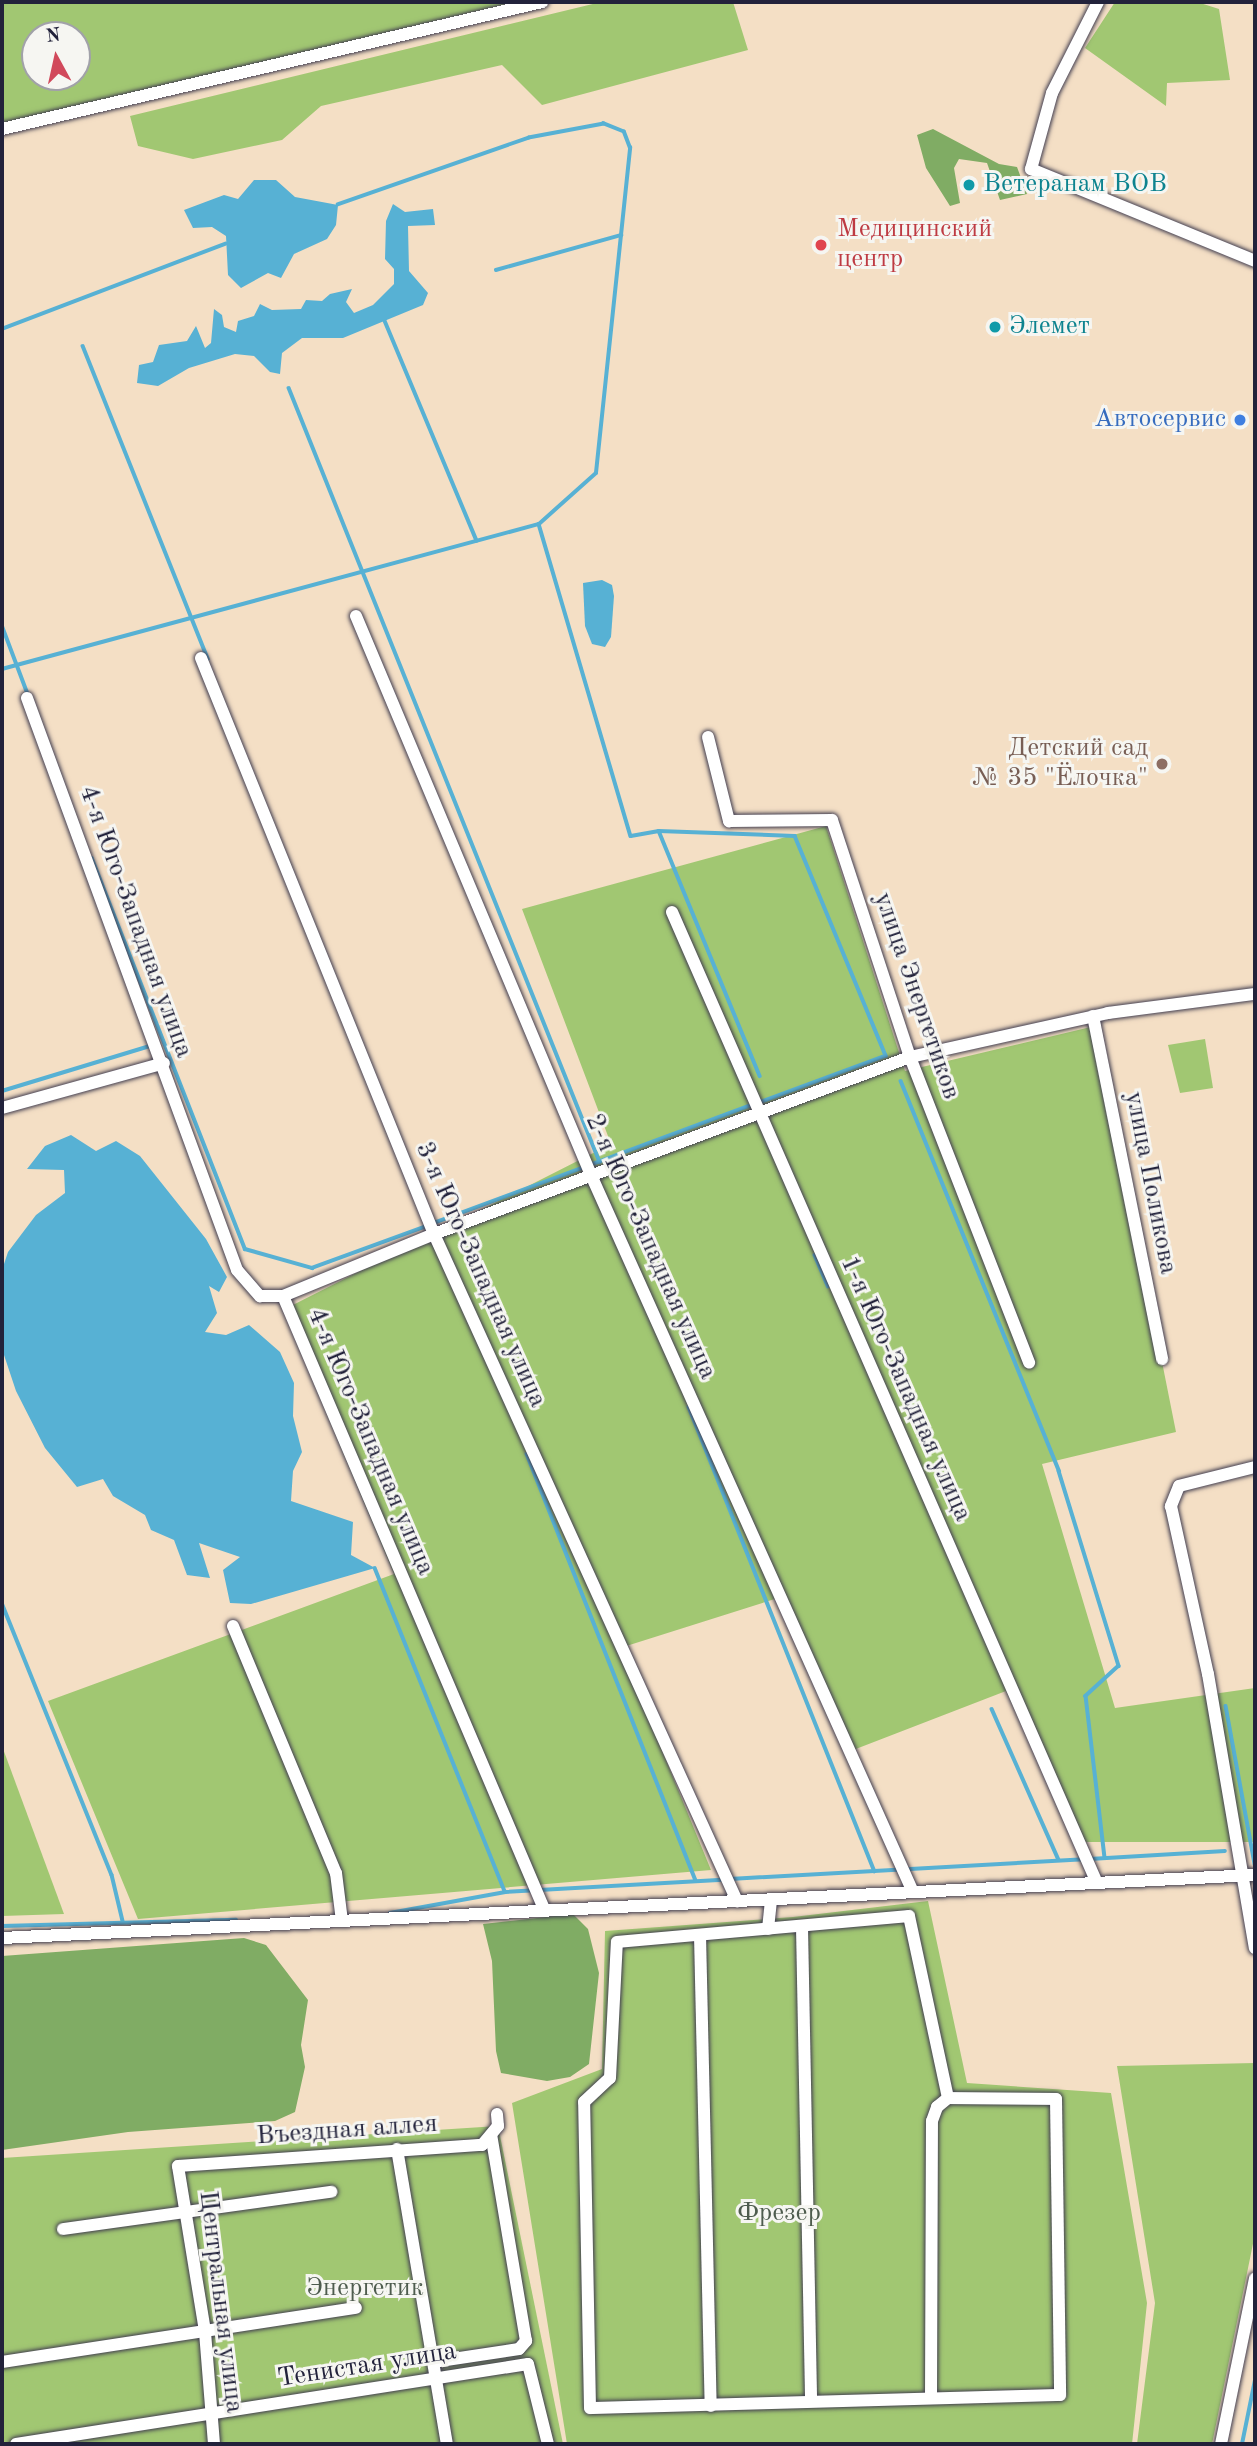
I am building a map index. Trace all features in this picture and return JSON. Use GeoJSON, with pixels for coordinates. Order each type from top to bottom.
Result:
{"type":"FeatureCollection","features":[{"type":"Feature","properties":{"kind":"street"},"geometry":{"type":"LineString","coordinates":[[2,129],[542,2]]}},
{"type":"Feature","properties":{"kind":"street"},"geometry":{"type":"LineString","coordinates":[[1097,2],[1052,93],[1031,169],[1255,261]]}},
{"type":"Feature","properties":{"kind":"street","name":"2-я Юго-Западная улица"},"geometry":{"type":"LineString","coordinates":[[356,616],[591,1175],[913,1892]]}},
{"type":"Feature","properties":{"kind":"street","name":"3-я Юго-Западная улица"},"geometry":{"type":"LineString","coordinates":[[201,658],[434,1234],[737,1901]]}},
{"type":"Feature","properties":{"kind":"street","name":"4-я Юго-Западная улица"},"geometry":{"type":"LineString","coordinates":[[27,698],[164,1063],[237,1270],[260,1296],[283,1296],[545,1911]]}},
{"type":"Feature","properties":{"kind":"street","name":"улица Энергетиков"},"geometry":{"type":"LineString","coordinates":[[708,737],[729,821],[832,820],[910,1057],[1029,1363]]}},
{"type":"Feature","properties":{"kind":"street","name":"1-я Юго-Западная улица"},"geometry":{"type":"LineString","coordinates":[[672,912],[1097,1883]]}},
{"type":"Feature","properties":{"kind":"street"},"geometry":{"type":"LineString","coordinates":[[283,1296],[434,1234],[910,1057],[1093,1016],[1255,994]]}},
{"type":"Feature","properties":{"kind":"street","name":"улица Поликова"},"geometry":{"type":"LineString","coordinates":[[1093,1016],[1162,1359]]}},
{"type":"Feature","properties":{"kind":"street"},"geometry":{"type":"LineString","coordinates":[[2,1108],[164,1063]]}},
{"type":"Feature","properties":{"kind":"street"},"geometry":{"type":"LineString","coordinates":[[1255,1467],[1179,1486],[1171,1506],[1249,1875],[1255,1948]]}},
{"type":"Feature","properties":{"kind":"street"},"geometry":{"type":"LineString","coordinates":[[233,1626],[336,1872],[342,1921]]}},
{"type":"Feature","properties":{"kind":"street"},"geometry":{"type":"LineString","coordinates":[[2,1938],[1249,1875]]}},
{"type":"Feature","properties":{"kind":"street"},"geometry":{"type":"LineString","coordinates":[[768,1929],[771,1900]]}},
{"type":"Feature","properties":{"kind":"street"},"geometry":{"type":"LineString","coordinates":[[931,2399],[932,2121],[937,2107],[948,2098],[1056,2099],[1060,2395],[711,2406],[590,2408],[584,2102],[610,2077],[617,1942],[908,1916],[948,2098]]}},
{"type":"Feature","properties":{"kind":"street"},"geometry":{"type":"LineString","coordinates":[[802,1927],[811,2401]]}},
{"type":"Feature","properties":{"kind":"street"},"geometry":{"type":"LineString","coordinates":[[700,1935],[711,2406]]}},
{"type":"Feature","properties":{"kind":"street"},"geometry":{"type":"LineString","coordinates":[[433,2362],[519,2349],[526,2341],[491,2135],[498,2126],[497,2114]]}},
{"type":"Feature","properties":{"kind":"street","name":"Въездная аллея"},"geometry":{"type":"LineString","coordinates":[[178,2166],[482,2145],[491,2135]]}},
{"type":"Feature","properties":{"kind":"street"},"geometry":{"type":"LineString","coordinates":[[397,2149],[447,2444]]}},
{"type":"Feature","properties":{"kind":"street","name":"Центральная улица"},"geometry":{"type":"LineString","coordinates":[[178,2166],[205,2330],[214,2444]]}},
{"type":"Feature","properties":{"kind":"street"},"geometry":{"type":"LineString","coordinates":[[63,2229],[331,2192]]}},
{"type":"Feature","properties":{"kind":"street"},"geometry":{"type":"LineString","coordinates":[[1221,2444],[1255,2278]]}},
{"type":"Feature","properties":{"kind":"street"},"geometry":{"type":"LineString","coordinates":[[2,2362],[356,2308]]}},
{"type":"Feature","properties":{"kind":"street","name":"Тенистая улица"},"geometry":{"type":"LineString","coordinates":[[16,2444],[528,2364],[548,2444]]}},
{"type":"Feature","properties":{"kind":"green space"},"geometry":{"type":"Polygon","coordinates":[[[2,2],[515,2],[2,124],[2,2]]]}},
{"type":"Feature","properties":{"kind":"green space"},"geometry":{"type":"Polygon","coordinates":[[[601,2],[733,2],[748,50],[542,105],[502,65],[321,106],[282,140],[193,159],[138,146],[130,116],[601,2]]]}},
{"type":"Feature","properties":{"kind":"green space"},"geometry":{"type":"Polygon","coordinates":[[[1115,2],[1197,2],[1219,9],[1230,80],[1167,83],[1166,106],[1085,48],[1115,2]]]}},
{"type":"Feature","properties":{"kind":"green space"},"geometry":{"type":"Polygon","coordinates":[[[933,129],[999,164],[1017,167],[1027,194],[1000,200],[987,163],[959,159],[954,168],[960,203],[950,206],[926,168],[917,135],[933,129]]]}},
{"type":"Feature","properties":{"kind":"green space"},"geometry":{"type":"Polygon","coordinates":[[[826,826],[905,1071],[1095,1026],[1176,1432],[1042,1464],[1115,1708],[1255,1688],[1255,1842],[1076,1842],[1006,1691],[848,1752],[781,1597],[620,1648],[711,1870],[138,1919],[48,1701],[394,1574],[283,1310],[611,1144],[522,909],[826,826]]]}},
{"type":"Feature","properties":{"kind":"green space"},"geometry":{"type":"Polygon","coordinates":[[[1205,1039],[1213,1088],[1180,1093],[1168,1045],[1205,1039]]]}},
{"type":"Feature","properties":{"kind":"green space"},"geometry":{"type":"Polygon","coordinates":[[[2,1746],[64,1914],[2,1916],[2,1746]]]}},
{"type":"Feature","properties":{"kind":"green space","name":"Фрезер"},"geometry":{"type":"Polygon","coordinates":[[[928,1901],[967,2083],[1111,2093],[1147,2303],[1132,2444],[567,2444],[512,2103],[602,2069],[605,1931],[793,1917],[928,1901]]]}},
{"type":"Feature","properties":{"kind":"green space"},"geometry":{"type":"Polygon","coordinates":[[[573,1914],[588,1929],[599,1973],[589,2064],[570,2077],[547,2081],[501,2073],[496,2051],[492,1961],[483,1924],[573,1914]]]}},
{"type":"Feature","properties":{"kind":"green space"},"geometry":{"type":"Polygon","coordinates":[[[244,1938],[266,1945],[308,2000],[301,2045],[305,2067],[295,2112],[275,2121],[128,2132],[2,2150],[2,1956],[244,1938]]]}},
{"type":"Feature","properties":{"kind":"green space"},"geometry":{"type":"Polygon","coordinates":[[[1255,2063],[1255,2234],[1212,2444],[1137,2444],[1155,2303],[1117,2066],[1255,2063]]]}},
{"type":"Feature","properties":{"kind":"green space","name":"Энергетик"},"geometry":{"type":"Polygon","coordinates":[[[498,2126],[563,2444],[2,2444],[2,2158],[498,2126]]]}},
{"type":"Feature","properties":{"kind":"water"},"geometry":{"type":"Polygon","coordinates":[[[254,180],[276,180],[295,197],[338,205],[336,225],[327,239],[294,254],[281,278],[268,273],[241,288],[228,275],[226,236],[212,227],[193,228],[184,210],[224,195],[238,199],[254,180]]]}},
{"type":"Feature","properties":{"kind":"water"},"geometry":{"type":"Polygon","coordinates":[[[393,204],[405,212],[433,209],[435,225],[408,226],[409,271],[428,293],[423,305],[343,338],[302,338],[282,353],[280,374],[270,372],[254,356],[235,354],[189,368],[158,386],[137,383],[139,365],[153,362],[159,345],[187,341],[196,326],[205,348],[211,343],[214,309],[222,315],[224,327],[236,332],[238,321],[254,316],[260,304],[272,310],[301,309],[306,300],[322,301],[330,294],[352,289],[346,302],[354,313],[373,305],[394,284],[394,269],[385,259],[386,221],[393,204]]]}},
{"type":"Feature","properties":{"kind":"water"},"geometry":{"type":"Polygon","coordinates":[[[602,580],[612,585],[614,596],[611,637],[605,647],[592,644],[585,626],[583,583],[602,580]]]}},
{"type":"Feature","properties":{"kind":"water"},"geometry":{"type":"Polygon","coordinates":[[[71,1135],[96,1151],[116,1141],[140,1156],[206,1239],[227,1277],[219,1292],[209,1286],[217,1313],[205,1332],[226,1335],[249,1325],[280,1352],[294,1383],[293,1416],[302,1452],[293,1471],[291,1501],[353,1522],[351,1555],[375,1568],[251,1604],[230,1603],[223,1570],[240,1557],[199,1543],[210,1578],[187,1575],[174,1540],[151,1530],[145,1515],[113,1496],[103,1479],[77,1487],[45,1448],[16,1391],[2,1349],[2,1270],[8,1252],[36,1215],[65,1193],[64,1170],[27,1169],[45,1146],[71,1135]]]}},
{"type":"Feature","properties":{"kind":"waterway"},"geometry":{"type":"LineString","coordinates":[[2,669],[539,524],[596,473],[630,148],[624,132],[604,124],[529,138],[338,205]]}},
{"type":"Feature","properties":{"kind":"waterway"},"geometry":{"type":"LineString","coordinates":[[496,270],[621,235]]}},
{"type":"Feature","properties":{"kind":"waterway"},"geometry":{"type":"LineString","coordinates":[[2,329],[225,244]]}},
{"type":"Feature","properties":{"kind":"waterway"},"geometry":{"type":"LineString","coordinates":[[385,321],[477,541]]}},
{"type":"Feature","properties":{"kind":"waterway"},"geometry":{"type":"LineString","coordinates":[[83,346],[208,659]]}},
{"type":"Feature","properties":{"kind":"waterway"},"geometry":{"type":"LineString","coordinates":[[289,388],[600,1162]]}},
{"type":"Feature","properties":{"kind":"waterway"},"geometry":{"type":"LineString","coordinates":[[539,524],[631,836],[659,831],[795,836],[886,1056],[759,1103]]}},
{"type":"Feature","properties":{"kind":"waterway"},"geometry":{"type":"LineString","coordinates":[[2,625],[28,694]]}},
{"type":"Feature","properties":{"kind":"waterway"},"geometry":{"type":"LineString","coordinates":[[659,831],[760,1076]]}},
{"type":"Feature","properties":{"kind":"waterway"},"geometry":{"type":"LineString","coordinates":[[92,858],[245,1249],[312,1268],[427,1226]]}},
{"type":"Feature","properties":{"kind":"waterway"},"geometry":{"type":"LineString","coordinates":[[2,1091],[150,1046]]}},
{"type":"Feature","properties":{"kind":"waterway"},"geometry":{"type":"LineString","coordinates":[[901,1081],[1059,1471],[1119,1666],[1086,1696],[1105,1858]]}},
{"type":"Feature","properties":{"kind":"waterway"},"geometry":{"type":"LineString","coordinates":[[434,1223],[752,1105]]}},
{"type":"Feature","properties":{"kind":"waterway"},"geometry":{"type":"LineString","coordinates":[[815,1255],[828,1286]]}},
{"type":"Feature","properties":{"kind":"waterway"},"geometry":{"type":"LineString","coordinates":[[689,1407],[875,1871]]}},
{"type":"Feature","properties":{"kind":"waterway"},"geometry":{"type":"LineString","coordinates":[[527,1454],[696,1881]]}},
{"type":"Feature","properties":{"kind":"waterway"},"geometry":{"type":"LineString","coordinates":[[375,1568],[505,1892]]}},
{"type":"Feature","properties":{"kind":"waterway"},"geometry":{"type":"LineString","coordinates":[[2,1603],[112,1875],[123,1921]]}},
{"type":"Feature","properties":{"kind":"waterway"},"geometry":{"type":"LineString","coordinates":[[1226,1706],[1255,1864]]}},
{"type":"Feature","properties":{"kind":"waterway"},"geometry":{"type":"LineString","coordinates":[[992,1709],[1059,1860]]}},
{"type":"Feature","properties":{"kind":"waterway"},"geometry":{"type":"LineString","coordinates":[[1090,1859],[1225,1851]]}},
{"type":"Feature","properties":{"kind":"waterway"},"geometry":{"type":"LineString","coordinates":[[730,1879],[1083,1859]]}},
{"type":"Feature","properties":{"kind":"waterway"},"geometry":{"type":"LineString","coordinates":[[390,1913],[505,1892],[723,1880]]}},
{"type":"Feature","properties":{"kind":"waterway"},"geometry":{"type":"LineString","coordinates":[[2,1926],[236,1920]]}},
{"type":"Feature","properties":{"kind":"waterway"},"geometry":{"type":"LineString","coordinates":[[1242,2444],[1255,2380]]}},
{"type":"Feature","properties":{"kind":"place","name":"Ветеранам ВОВ"},"geometry":{"type":"Point","coordinates":[969,185]}},
{"type":"Feature","properties":{"kind":"place","name":"Медицинский центр"},"geometry":{"type":"Point","coordinates":[821,245]}},
{"type":"Feature","properties":{"kind":"place","name":"Элемет"},"geometry":{"type":"Point","coordinates":[995,327]}},
{"type":"Feature","properties":{"kind":"place","name":"Автосервис"},"geometry":{"type":"Point","coordinates":[1240,420]}},
{"type":"Feature","properties":{"kind":"place","name":"Детский сад № 35 \"Ёлочка\""},"geometry":{"type":"Point","coordinates":[1162,764]}}]}
